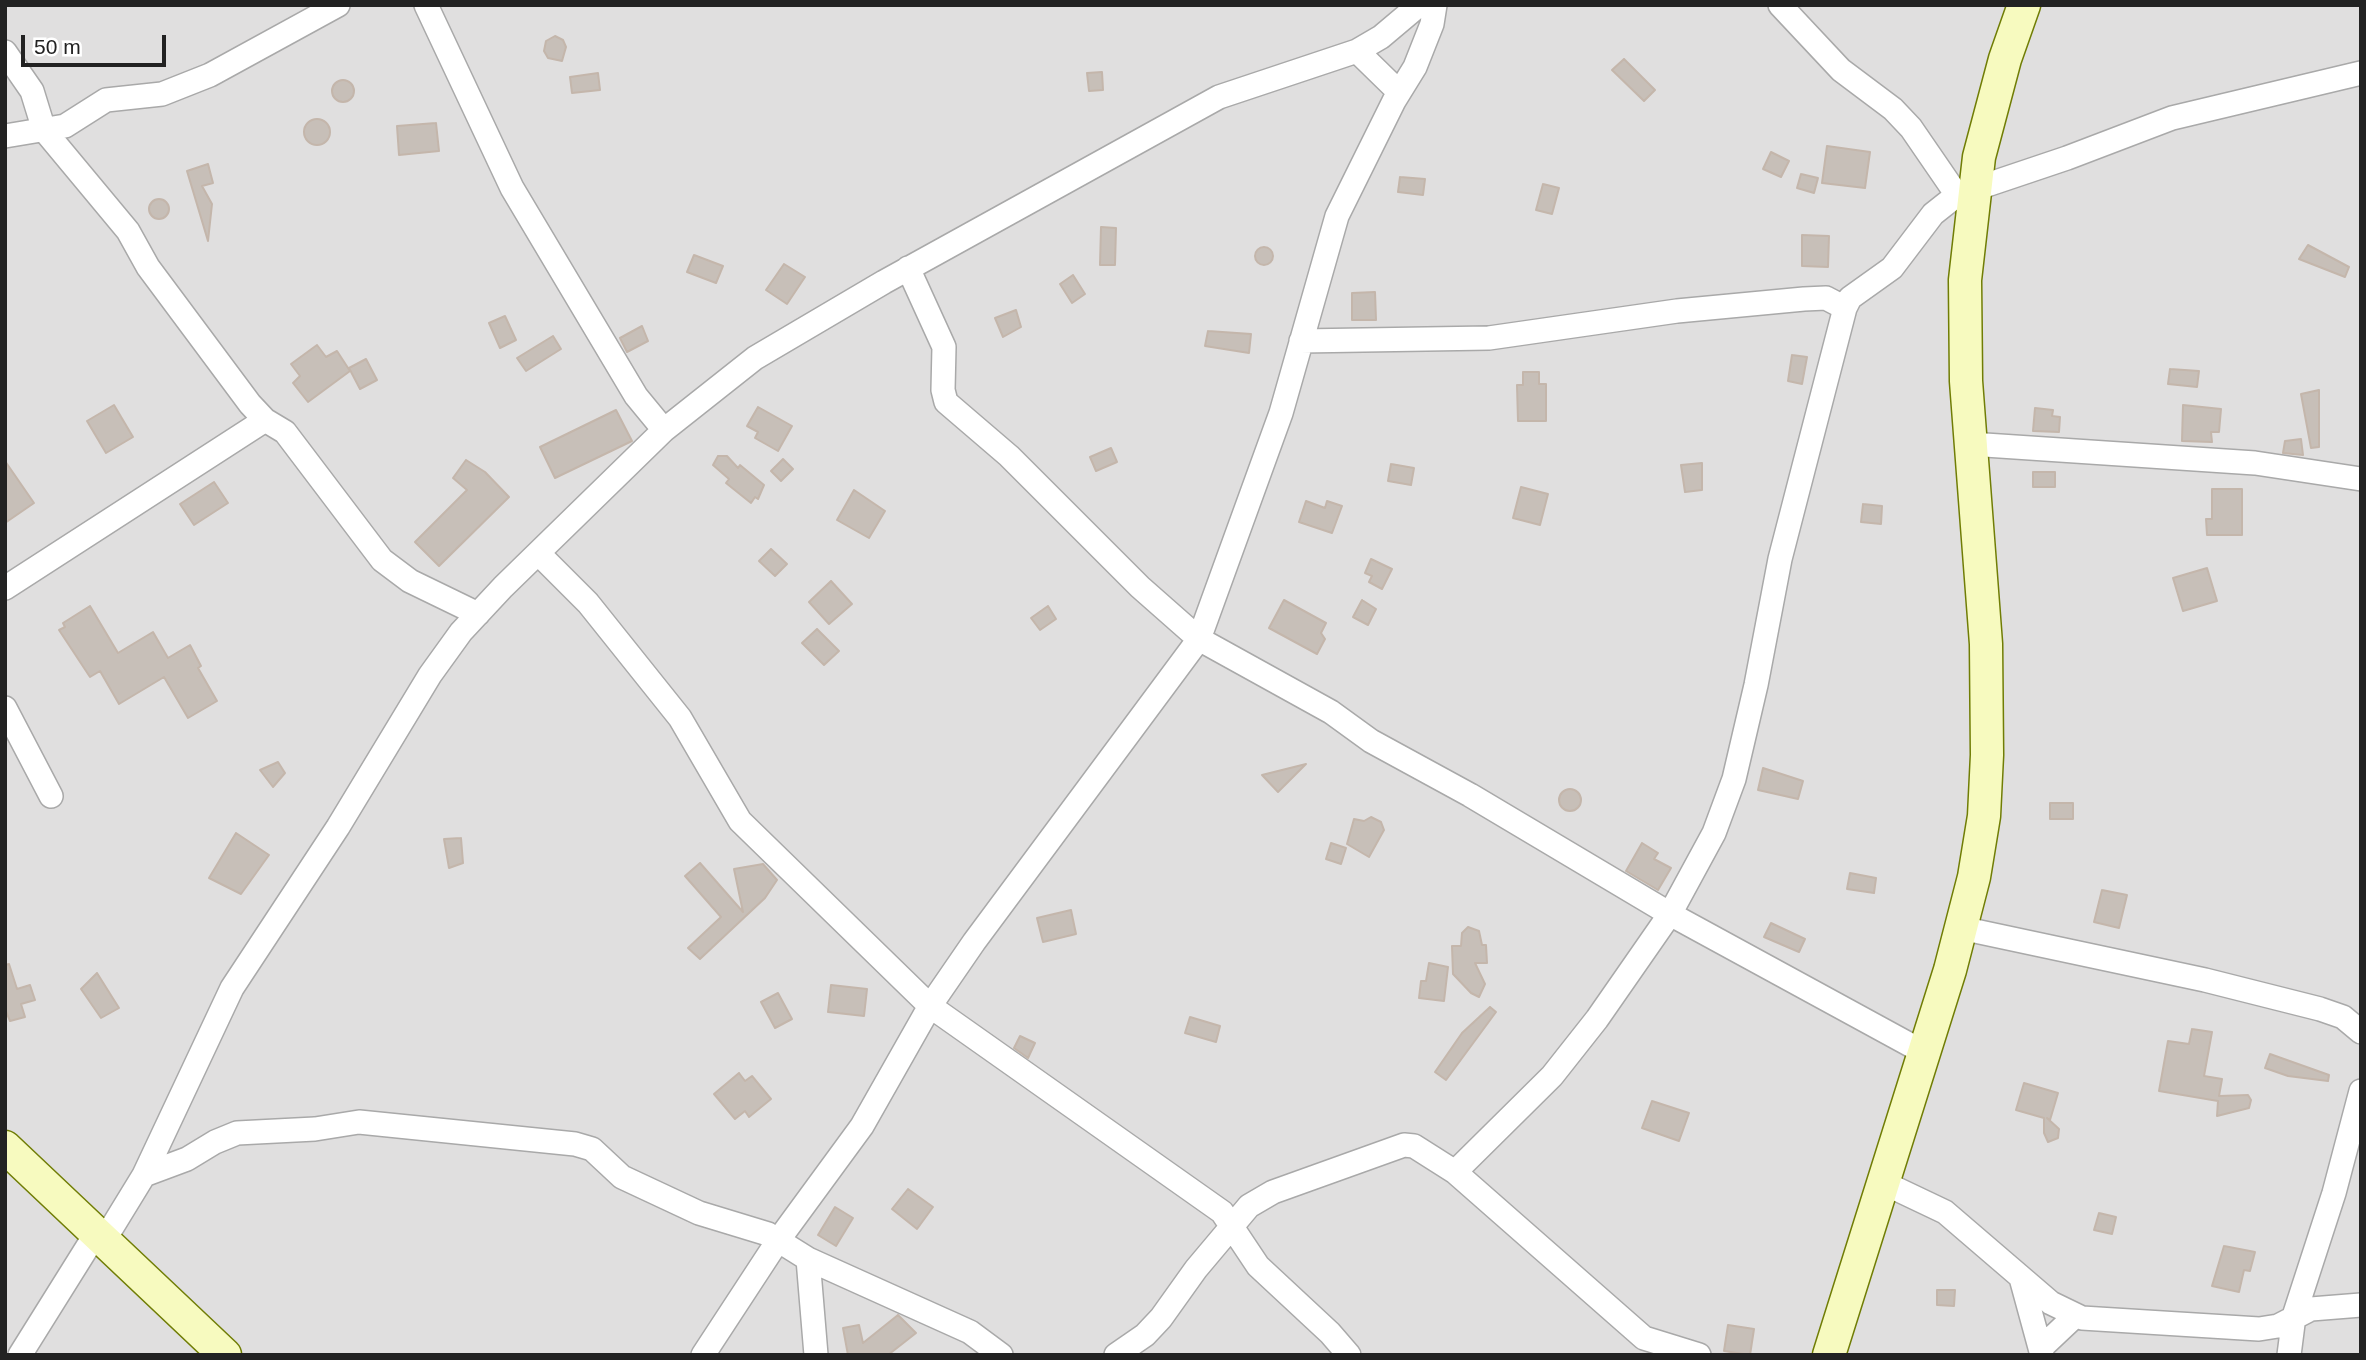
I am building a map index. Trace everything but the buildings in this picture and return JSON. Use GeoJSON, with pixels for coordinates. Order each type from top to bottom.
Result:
{"type":"FeatureCollection","features":[{"type":"Feature","properties":{"kind":"street"},"geometry":{"type":"LineString","coordinates":[[5,136],[73,122],[106,100],[162,94],[210,75],[338,5]]}},
{"type":"Feature","properties":{"kind":"street"},"geometry":{"type":"LineString","coordinates":[[426,5],[512,188],[636,396],[664,430]]}},
{"type":"Feature","properties":{"kind":"street"},"geometry":{"type":"LineString","coordinates":[[20,1355],[144,1175],[232,988],[338,827],[430,675],[478,614],[664,430],[755,358],[908,268],[1219,97],[1357,51],[1381,37],[1419,5]]}},
{"type":"Feature","properties":{"kind":"street"},"geometry":{"type":"LineString","coordinates":[[703,1355],[777,1242],[862,1126],[930,1006],[1199,639],[1281,413],[1336,216],[1423,47],[1435,5]]}},
{"type":"Feature","properties":{"kind":"street"},"geometry":{"type":"LineString","coordinates":[[1780,5],[1841,70],[1893,109],[1966,192]]}},
{"type":"Feature","properties":{"kind":"street"},"geometry":{"type":"LineString","coordinates":[[1829,1355],[1925,1053],[1961,928],[1974,877],[1984,816],[1987,755],[1986,644],[1966,381],[1966,192],[2024,5]]}},
{"type":"Feature","properties":{"kind":"street"},"geometry":{"type":"LineString","coordinates":[[1357,51],[1399,92]]}},
{"type":"Feature","properties":{"kind":"street"},"geometry":{"type":"LineString","coordinates":[[5,52],[33,91],[44,130],[128,231],[148,267],[187,323],[265,420],[285,432],[298,447],[382,560],[410,581],[478,614]]}},
{"type":"Feature","properties":{"kind":"street"},"geometry":{"type":"LineString","coordinates":[[1455,1172],[1552,1076],[1597,1019],[1670,914],[1700,864],[1734,779],[1756,685],[1780,559],[1845,308],[1850,299],[1892,268],[1933,214],[1966,192],[2172,118],[2361,73]]}},
{"type":"Feature","properties":{"kind":"street"},"geometry":{"type":"LineString","coordinates":[[908,268],[944,347],[943,390],[946,402],[1009,456],[1140,587],[1199,639],[1331,712],[1371,741],[1470,795],[1670,914],[1925,1053]]}},
{"type":"Feature","properties":{"kind":"street"},"geometry":{"type":"LineString","coordinates":[[1301,341],[1489,338],[1677,311],[1804,299],[1826,299],[1845,308]]}},
{"type":"Feature","properties":{"kind":"street"},"geometry":{"type":"LineString","coordinates":[[5,589],[265,420]]}},
{"type":"Feature","properties":{"kind":"street"},"geometry":{"type":"LineString","coordinates":[[1970,444],[2255,463],[2361,479]]}},
{"type":"Feature","properties":{"kind":"street"},"geometry":{"type":"LineString","coordinates":[[538,553],[588,603],[665,699],[740,821],[930,1006],[1211,1204],[1233,1224],[1242,1246],[1258,1266],[1330,1333],[1349,1355]]}},
{"type":"Feature","properties":{"kind":"street"},"geometry":{"type":"LineString","coordinates":[[5,708],[51,796]]}},
{"type":"Feature","properties":{"kind":"street"},"geometry":{"type":"LineString","coordinates":[[1961,928],[2205,980],[2320,1009],[2343,1017],[2361,1032]]}},
{"type":"Feature","properties":{"kind":"street"},"geometry":{"type":"LineString","coordinates":[[2289,1355],[2294,1316],[2334,1193],[2359,1102]]}},
{"type":"Feature","properties":{"kind":"street"},"geometry":{"type":"LineString","coordinates":[[144,1175],[187,1159],[215,1142],[237,1133],[371,1122],[411,1129],[575,1144],[592,1149],[621,1177],[699,1213],[768,1234],[808,1259],[929,1311],[970,1332],[1001,1355]]}},
{"type":"Feature","properties":{"kind":"street"},"geometry":{"type":"LineString","coordinates":[[1116,1355],[1144,1335],[1161,1318],[1249,1206],[1273,1192],[1394,1147],[1414,1146],[1455,1172],[1638,1346],[1699,1355]]}},
{"type":"Feature","properties":{"kind":"street"},"geometry":{"type":"LineString","coordinates":[[5,1147],[225,1355]]}},
{"type":"Feature","properties":{"kind":"street"},"geometry":{"type":"LineString","coordinates":[[1884,1183],[1927,1202],[1958,1221],[2051,1303],[2075,1316],[2099,1321],[2259,1329],[2278,1326],[2311,1309],[2361,1304]]}},
{"type":"Feature","properties":{"kind":"street"},"geometry":{"type":"LineString","coordinates":[[808,1259],[816,1355]]}},
{"type":"Feature","properties":{"kind":"street"},"geometry":{"type":"LineString","coordinates":[[2021,1278],[2041,1351]]}},
{"type":"Feature","properties":{"kind":"street"},"geometry":{"type":"LineString","coordinates":[[2041,1351],[2075,1316]]}},
{"type":"Feature","properties":{"kind":"shaded area"},"geometry":{"type":"Polygon","coordinates":[[[5,5],[2361,5],[2361,1355],[5,1355],[5,5]]]}}]}
